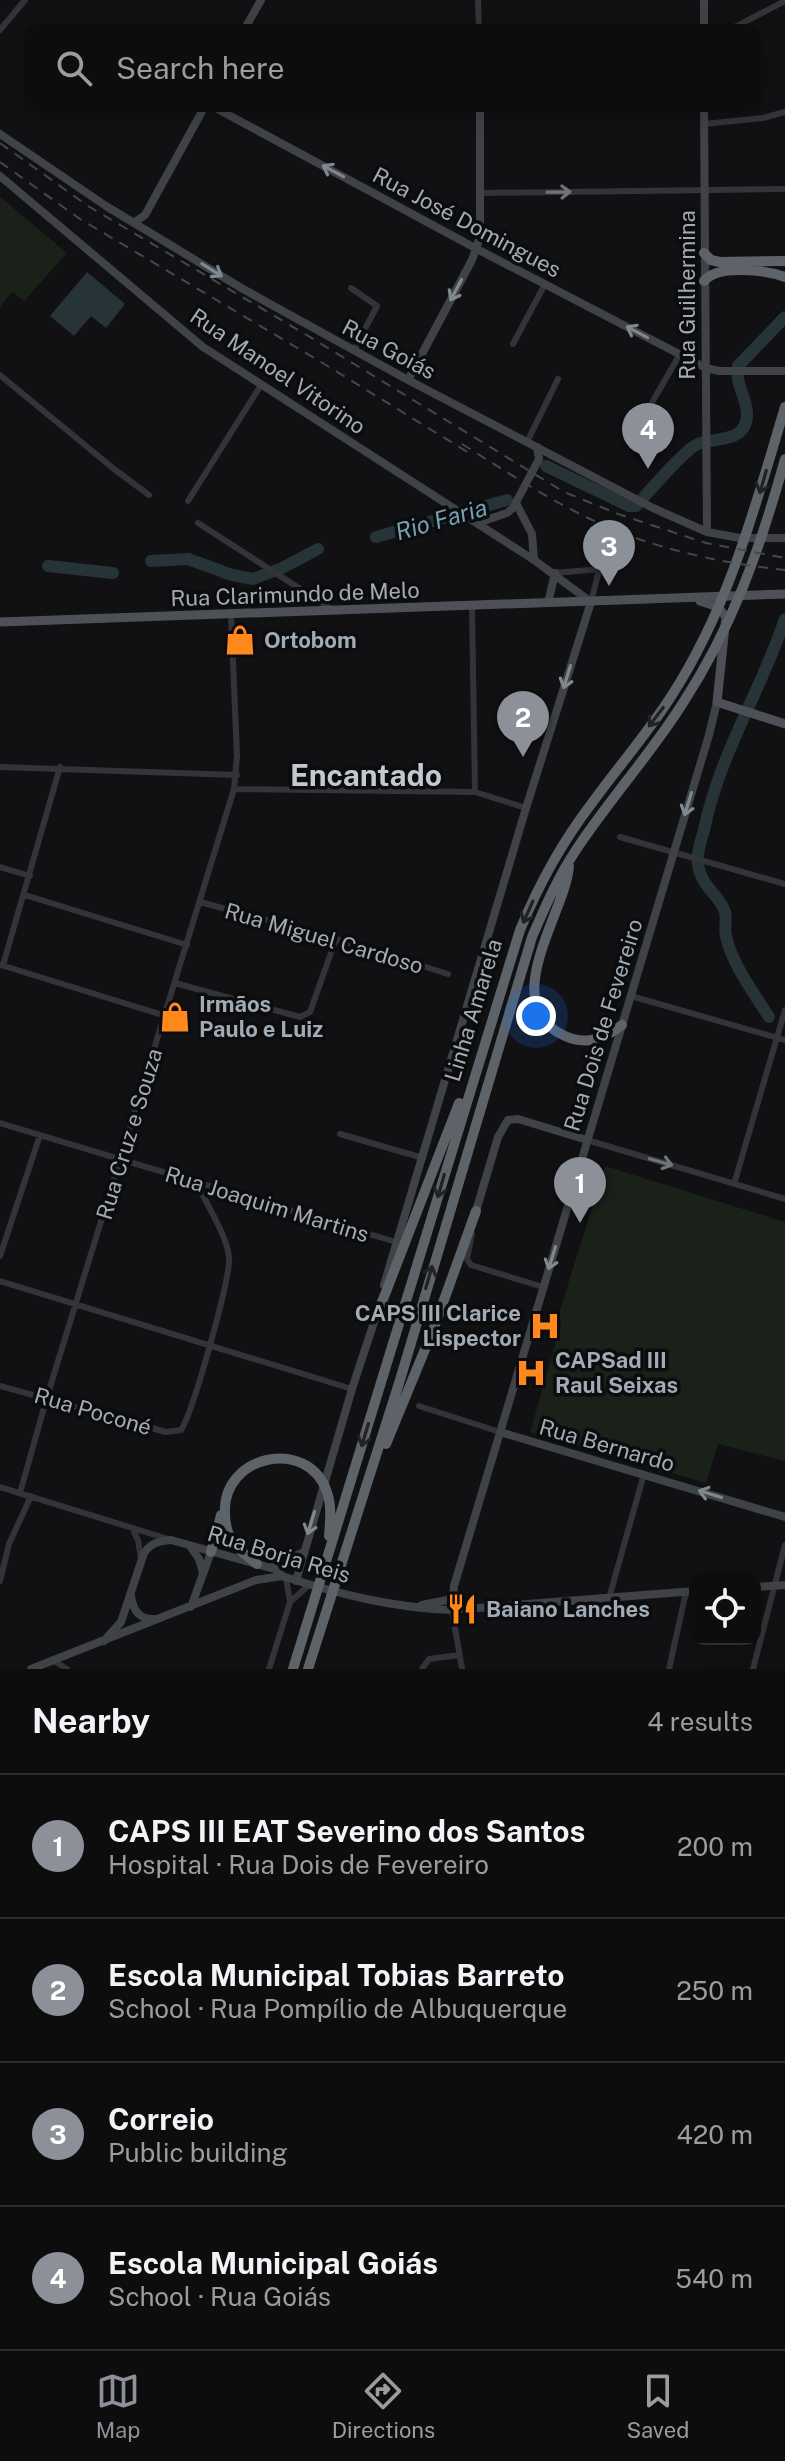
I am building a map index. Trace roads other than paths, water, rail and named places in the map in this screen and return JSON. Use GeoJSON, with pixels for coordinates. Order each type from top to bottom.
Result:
{"type":"FeatureCollection","features":[{"type":"Feature","properties":{"kind":"highway"},"geometry":{"type":"LineString","coordinates":[[704,253],[711,260],[720,262],[785,261]]}},
{"type":"Feature","properties":{"kind":"highway"},"geometry":{"type":"LineString","coordinates":[[704,281],[719,271],[754,271],[785,277]]}},
{"type":"Feature","properties":{"kind":"highway","name":"Linha Amarela"},"geometry":{"type":"LineString","coordinates":[[293,1669],[520,930],[540,884],[564,843],[672,695],[713,622],[743,548],[785,407]]}},
{"type":"Feature","properties":{"kind":"highway","name":"Linha Amarela"},"geometry":{"type":"LineString","coordinates":[[308,1669],[367,1486],[517,983],[546,906],[572,858],[668,726],[711,656],[755,560],[785,459]]}},
{"type":"Feature","properties":{"kind":"highway"},"geometry":{"type":"LineString","coordinates":[[572,858],[567,883],[550,921],[537,969],[535,985],[540,1010],[552,1028],[576,1040],[603,1038],[622,1025]]}},
{"type":"Feature","properties":{"kind":"highway"},"geometry":{"type":"LineString","coordinates":[[377,1315],[474,1072]]}},
{"type":"Feature","properties":{"kind":"highway"},"geometry":{"type":"LineString","coordinates":[[367,1486],[420,1361],[476,1211]]}},
{"type":"Feature","properties":{"kind":"highway"},"geometry":{"type":"LineString","coordinates":[[211,1552],[233,1481],[255,1463],[277,1458],[308,1467],[327,1492],[330,1521],[327,1558]]}},
{"type":"Feature","properties":{"kind":"highway"},"geometry":{"type":"LineString","coordinates":[[224,1506],[230,1536],[240,1550],[257,1564]]}},
{"type":"Feature","properties":{"kind":"main road","name":"Rua Clarimundo de Melo"},"geometry":{"type":"LineString","coordinates":[[0,622],[785,594]]}},
{"type":"Feature","properties":{"kind":"main road"},"geometry":{"type":"LineString","coordinates":[[688,599],[718,607],[726,617],[745,603],[785,594]]}},
{"type":"Feature","properties":{"kind":"main road","name":"Rua Dois de Fevereiro"},"geometry":{"type":"LineString","coordinates":[[717,702],[726,617]]}},
{"type":"Feature","properties":{"kind":"main road"},"geometry":{"type":"LineString","coordinates":[[717,702],[785,724]]}},
{"type":"Feature","properties":{"kind":"street"},"geometry":{"type":"LineString","coordinates":[[0,30],[25,0]]}},
{"type":"Feature","properties":{"kind":"street"},"geometry":{"type":"LineString","coordinates":[[247,24],[261,0]]}},
{"type":"Feature","properties":{"kind":"street"},"geometry":{"type":"LineString","coordinates":[[478,0],[479,24]]}},
{"type":"Feature","properties":{"kind":"street"},"geometry":{"type":"LineString","coordinates":[[704,0],[704,24]]}},
{"type":"Feature","properties":{"kind":"street"},"geometry":{"type":"LineString","coordinates":[[741,24],[785,1]]}},
{"type":"Feature","properties":{"kind":"street"},"geometry":{"type":"LineString","coordinates":[[135,222],[145,215],[202,112]]}},
{"type":"Feature","properties":{"kind":"street","name":"Rua José Domingues"},"geometry":{"type":"LineString","coordinates":[[223,112],[706,368]]}},
{"type":"Feature","properties":{"kind":"street"},"geometry":{"type":"LineString","coordinates":[[408,380],[477,249],[481,230],[480,112]]}},
{"type":"Feature","properties":{"kind":"street","name":"Rua Guilhermina"},"geometry":{"type":"LineString","coordinates":[[704,112],[707,532]]}},
{"type":"Feature","properties":{"kind":"street"},"geometry":{"type":"LineString","coordinates":[[704,124],[763,118],[785,112]]}},
{"type":"Feature","properties":{"kind":"street","name":"Rua Goiás"},"geometry":{"type":"LineString","coordinates":[[0,134],[57,174],[243,289],[408,380],[653,508],[707,532],[740,538],[785,538]]}},
{"type":"Feature","properties":{"kind":"street","name":"Rua Manoel Vitorino"},"geometry":{"type":"LineString","coordinates":[[0,176],[203,347],[555,573],[591,602]]}},
{"type":"Feature","properties":{"kind":"street"},"geometry":{"type":"LineString","coordinates":[[481,193],[785,189]]}},
{"type":"Feature","properties":{"kind":"street"},"geometry":{"type":"LineString","coordinates":[[145,215],[145,229]]}},
{"type":"Feature","properties":{"kind":"street"},"geometry":{"type":"LineString","coordinates":[[513,344],[545,284]]}},
{"type":"Feature","properties":{"kind":"street"},"geometry":{"type":"LineString","coordinates":[[351,288],[377,306],[354,350]]}},
{"type":"Feature","properties":{"kind":"street"},"geometry":{"type":"LineString","coordinates":[[646,413],[680,354]]}},
{"type":"Feature","properties":{"kind":"street"},"geometry":{"type":"LineString","coordinates":[[706,368],[785,371]]}},
{"type":"Feature","properties":{"kind":"street"},"geometry":{"type":"LineString","coordinates":[[0,375],[149,495]]}},
{"type":"Feature","properties":{"kind":"street"},"geometry":{"type":"LineString","coordinates":[[527,442],[558,379]]}},
{"type":"Feature","properties":{"kind":"street"},"geometry":{"type":"LineString","coordinates":[[188,501],[261,385]]}},
{"type":"Feature","properties":{"kind":"street"},"geometry":{"type":"LineString","coordinates":[[478,523],[507,513],[516,503],[539,459],[537,447]]}},
{"type":"Feature","properties":{"kind":"street"},"geometry":{"type":"LineString","coordinates":[[539,459],[551,454]]}},
{"type":"Feature","properties":{"kind":"street"},"geometry":{"type":"LineString","coordinates":[[516,503],[532,534],[534,560]]}},
{"type":"Feature","properties":{"kind":"street"},"geometry":{"type":"LineString","coordinates":[[201,524],[334,611]]}},
{"type":"Feature","properties":{"kind":"street"},"geometry":{"type":"LineString","coordinates":[[269,1669],[290,1602],[288,1578],[302,1553],[377,1315],[396,1242],[591,602],[605,547]]}},
{"type":"Feature","properties":{"kind":"street"},"geometry":{"type":"LineString","coordinates":[[548,603],[555,573],[600,569]]}},
{"type":"Feature","properties":{"kind":"street"},"geometry":{"type":"LineString","coordinates":[[472,607],[475,792]]}},
{"type":"Feature","properties":{"kind":"street","name":"Rua Cruz e Souza"},"geometry":{"type":"LineString","coordinates":[[20,1493],[234,789],[237,775],[231,614]]}},
{"type":"Feature","properties":{"kind":"street","name":"Rua Dois de Fevereiro"},"geometry":{"type":"LineString","coordinates":[[462,1669],[452,1599],[717,702]]}},
{"type":"Feature","properties":{"kind":"street"},"geometry":{"type":"LineString","coordinates":[[0,767],[237,775]]}},
{"type":"Feature","properties":{"kind":"street"},"geometry":{"type":"LineString","coordinates":[[60,767],[2,965],[166,1016]]}},
{"type":"Feature","properties":{"kind":"street"},"geometry":{"type":"LineString","coordinates":[[234,789],[475,792],[526,808]]}},
{"type":"Feature","properties":{"kind":"street"},"geometry":{"type":"LineString","coordinates":[[620,837],[785,884]]}},
{"type":"Feature","properties":{"kind":"street"},"geometry":{"type":"LineString","coordinates":[[0,867],[30,876]]}},
{"type":"Feature","properties":{"kind":"street"},"geometry":{"type":"LineString","coordinates":[[25,895],[187,945]]}},
{"type":"Feature","properties":{"kind":"street","name":"Rua Miguel Cardoso"},"geometry":{"type":"LineString","coordinates":[[200,902],[448,974]]}},
{"type":"Feature","properties":{"kind":"street"},"geometry":{"type":"LineString","coordinates":[[175,983],[296,1018],[310,1012],[336,939]]}},
{"type":"Feature","properties":{"kind":"street"},"geometry":{"type":"LineString","coordinates":[[631,996],[781,1038]]}},
{"type":"Feature","properties":{"kind":"street"},"geometry":{"type":"LineString","coordinates":[[734,1184],[781,1038],[785,1010]]}},
{"type":"Feature","properties":{"kind":"street"},"geometry":{"type":"LineString","coordinates":[[543,1287],[474,1267],[467,1257],[476,1211],[502,1127],[508,1120],[515,1119],[785,1199]]}},
{"type":"Feature","properties":{"kind":"street","name":"Rua Joaquim Martins"},"geometry":{"type":"LineString","coordinates":[[0,1123],[396,1242]]}},
{"type":"Feature","properties":{"kind":"street"},"geometry":{"type":"LineString","coordinates":[[340,1134],[423,1158]]}},
{"type":"Feature","properties":{"kind":"street"},"geometry":{"type":"LineString","coordinates":[[567,1134],[582,1156]]}},
{"type":"Feature","properties":{"kind":"street"},"geometry":{"type":"LineString","coordinates":[[0,1256],[40,1135]]}},
{"type":"Feature","properties":{"kind":"street"},"geometry":{"type":"LineString","coordinates":[[197,1183],[229,1257],[226,1285],[209,1345]]}},
{"type":"Feature","properties":{"kind":"street"},"geometry":{"type":"LineString","coordinates":[[0,1281],[352,1389]]}},
{"type":"Feature","properties":{"kind":"street","name":"Rua Poconé"},"geometry":{"type":"LineString","coordinates":[[0,1386],[166,1432],[178,1431],[184,1425],[209,1345]]}},
{"type":"Feature","properties":{"kind":"street","name":"Rua Bernardo"},"geometry":{"type":"LineString","coordinates":[[419,1406],[785,1517]]}},
{"type":"Feature","properties":{"kind":"street"},"geometry":{"type":"LineString","coordinates":[[609,1598],[644,1474]]}},
{"type":"Feature","properties":{"kind":"street","name":"Rua Borja Reis"},"geometry":{"type":"LineString","coordinates":[[0,1487],[278,1570],[288,1578],[309,1585],[370,1601],[452,1610],[689,1592]]}},
{"type":"Feature","properties":{"kind":"street"},"geometry":{"type":"LineString","coordinates":[[0,1581],[13,1533],[31,1496]]}},
{"type":"Feature","properties":{"kind":"street"},"geometry":{"type":"LineString","coordinates":[[132,1528],[138,1540],[141,1559]]}},
{"type":"Feature","properties":{"kind":"street"},"geometry":{"type":"LineString","coordinates":[[104,1641],[121,1622],[141,1559],[152,1545],[171,1540]]}},
{"type":"Feature","properties":{"kind":"street"},"geometry":{"type":"LineString","coordinates":[[189,1545],[199,1559],[203,1574]]}},
{"type":"Feature","properties":{"kind":"street"},"geometry":{"type":"LineString","coordinates":[[753,1669],[785,1545]]}},
{"type":"Feature","properties":{"kind":"street"},"geometry":{"type":"LineString","coordinates":[[191,1607],[211,1552]]}},
{"type":"Feature","properties":{"kind":"street"},"geometry":{"type":"LineString","coordinates":[[269,1568],[302,1553]]}},
{"type":"Feature","properties":{"kind":"street"},"geometry":{"type":"LineString","coordinates":[[31,1669],[263,1578],[288,1578]]}},
{"type":"Feature","properties":{"kind":"street"},"geometry":{"type":"LineString","coordinates":[[290,1602],[309,1585]]}},
{"type":"Feature","properties":{"kind":"street"},"geometry":{"type":"LineString","coordinates":[[761,1587],[785,1585]]}},
{"type":"Feature","properties":{"kind":"street"},"geometry":{"type":"LineString","coordinates":[[130,1595],[133,1608],[141,1617],[151,1620],[163,1618]]}},
{"type":"Feature","properties":{"kind":"street"},"geometry":{"type":"LineString","coordinates":[[669,1669],[689,1596]]}},
{"type":"Feature","properties":{"kind":"street","name":"Rua Borja Reis"},"geometry":{"type":"LineString","coordinates":[[416,1606],[452,1599]]}},
{"type":"Feature","properties":{"kind":"street"},"geometry":{"type":"LineString","coordinates":[[422,1669],[429,1659],[459,1655]]}},
{"type":"Feature","properties":{"kind":"street"},"geometry":{"type":"LineString","coordinates":[[66,1656],[67,1669]]}},
{"type":"Feature","properties":{"kind":"street"},"geometry":{"type":"LineString","coordinates":[[54,1661],[67,1669]]}},
{"type":"Feature","properties":{"kind":"waterway","name":"Rio Faria"},"geometry":{"type":"LineString","coordinates":[[546,466],[629,506],[636,506],[692,448],[736,435],[741,430],[747,409],[738,380],[738,366],[785,317]]}},
{"type":"Feature","properties":{"kind":"waterway","name":"Rio Faria"},"geometry":{"type":"LineString","coordinates":[[376,537],[507,500]]}},
{"type":"Feature","properties":{"kind":"waterway","name":"Rio Faria"},"geometry":{"type":"LineString","coordinates":[[151,561],[188,559],[253,579],[318,549]]}},
{"type":"Feature","properties":{"kind":"waterway","name":"Rio Faria"},"geometry":{"type":"LineString","coordinates":[[48,566],[113,573]]}},
{"type":"Feature","properties":{"kind":"waterway"},"geometry":{"type":"LineString","coordinates":[[769,1017],[733,957],[725,933],[725,912],[703,880],[698,856],[720,776],[785,619]]}},
{"type":"Feature","properties":{"kind":"railway"},"geometry":{"type":"LineString","coordinates":[[0,143],[88,206],[564,492],[618,514],[706,543],[785,558]]}},
{"type":"Feature","properties":{"kind":"railway"},"geometry":{"type":"LineString","coordinates":[[0,162],[80,219],[469,453]]}},
{"type":"Feature","properties":{"kind":"railway"},"geometry":{"type":"LineString","coordinates":[[462,444],[565,506],[623,533],[691,554],[785,570]]}},
{"type":"Feature","properties":{"kind":"place","name":"Escola Municipal Goiás"},"geometry":{"type":"Point","coordinates":[648,469]}},
{"type":"Feature","properties":{"kind":"place","name":"Correio"},"geometry":{"type":"Point","coordinates":[609,586]}},
{"type":"Feature","properties":{"kind":"place","name":"Ortobom"},"geometry":{"type":"Point","coordinates":[240,640]}},
{"type":"Feature","properties":{"kind":"place","name":"Escola Municipal Tobias Barreto"},"geometry":{"type":"Point","coordinates":[523,757]}},
{"type":"Feature","properties":{"kind":"place","name":"Irmãos Paulo e Luiz"},"geometry":{"type":"Point","coordinates":[175,1017]}},
{"type":"Feature","properties":{"kind":"place","name":"CAPS III EAT Severino dos Santos"},"geometry":{"type":"Point","coordinates":[580,1223]}},
{"type":"Feature","properties":{"kind":"place","name":"CAPS III Clarice Lispector"},"geometry":{"type":"Point","coordinates":[545,1326]}},
{"type":"Feature","properties":{"kind":"place","name":"CAPSad III Raul Seixas"},"geometry":{"type":"Point","coordinates":[531,1373]}},
{"type":"Feature","properties":{"kind":"place","name":"Baiano Lanches"},"geometry":{"type":"Point","coordinates":[462,1609]}},
{"type":"Feature","properties":{"kind":"district","name":"Encantado"},"geometry":{"type":"Point","coordinates":[366,775]}}]}
